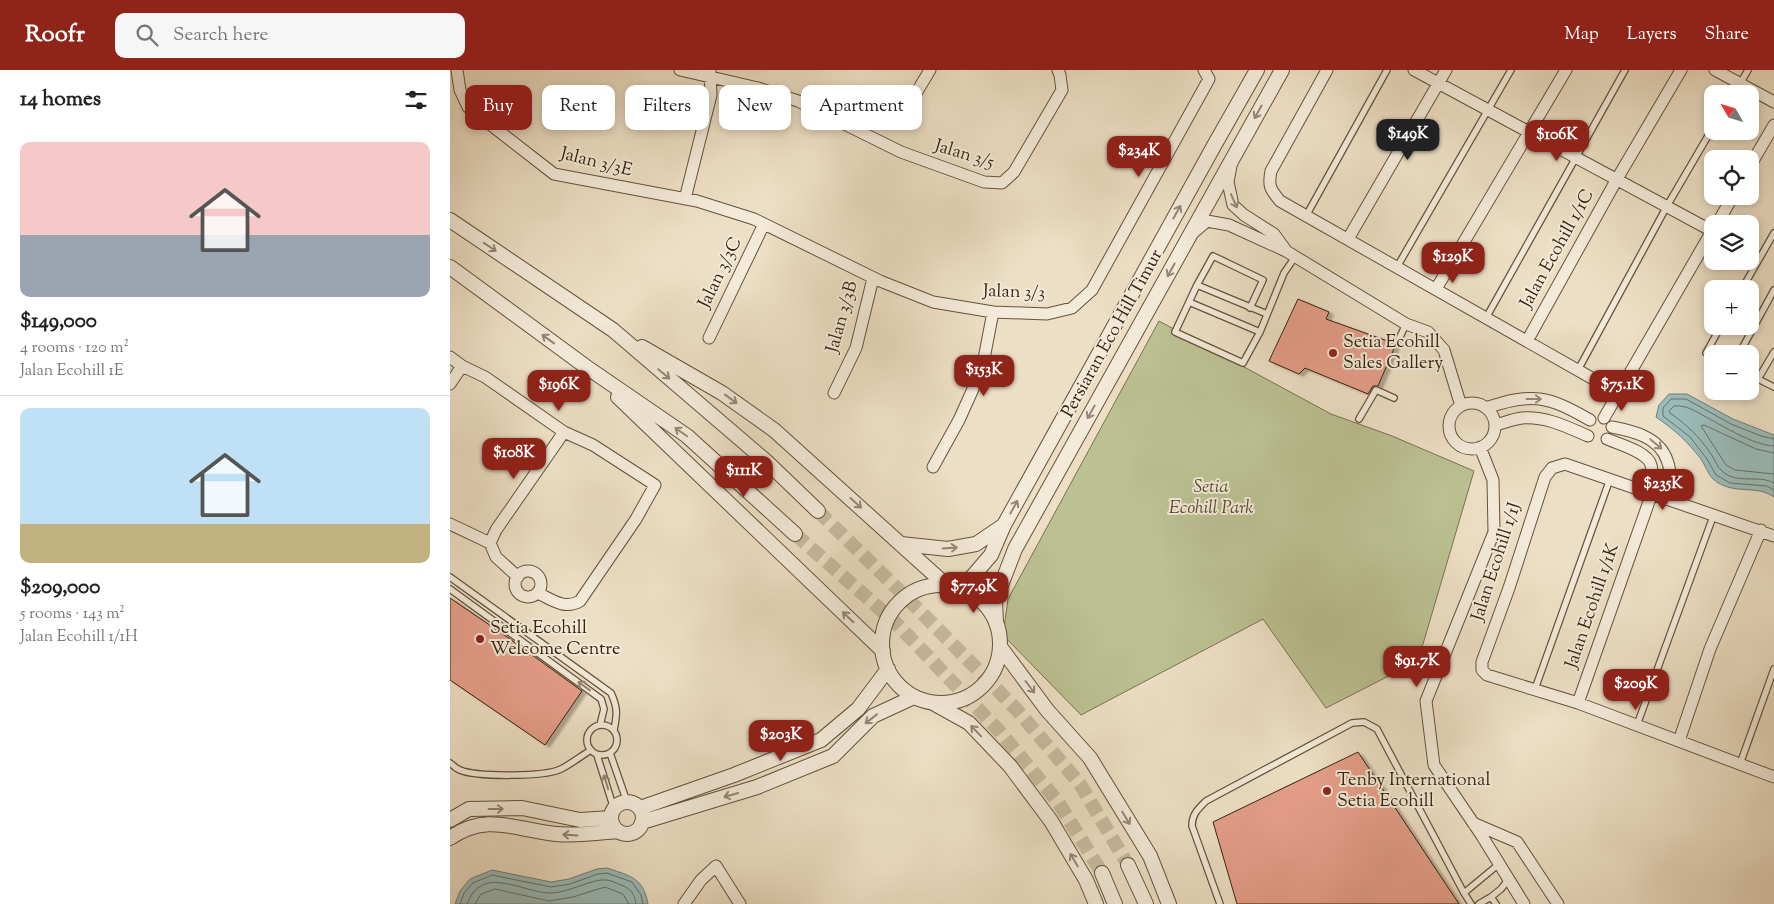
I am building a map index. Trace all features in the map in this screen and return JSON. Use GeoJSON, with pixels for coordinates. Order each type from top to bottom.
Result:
{"type":"FeatureCollection","features":[{"type":"Feature","properties":{"kind":"street","name":"Jalan 3/3E"},"geometry":{"type":"LineString","coordinates":[[457,70],[460,90],[468,107],[554,174],[697,202]]}},
{"type":"Feature","properties":{"kind":"street"},"geometry":{"type":"LineString","coordinates":[[680,70],[711,73],[711,94],[685,199]]}},
{"type":"Feature","properties":{"kind":"street"},"geometry":{"type":"LineString","coordinates":[[921,85],[930,70]]}},
{"type":"Feature","properties":{"kind":"street","name":"Jalan 3/5"},"geometry":{"type":"LineString","coordinates":[[711,73],[798,101],[901,152],[945,169],[984,182],[1002,183],[1014,172],[1062,90],[1058,70]]}},
{"type":"Feature","properties":{"kind":"street","name":"Jalan 3/3"},"geometry":{"type":"LineString","coordinates":[[697,202],[754,219],[873,278],[933,302],[992,312],[1047,314],[1072,308],[1092,290],[1209,79],[1204,70]]}},
{"type":"Feature","properties":{"kind":"street","name":"Persiaran Eco Hill Timur"},"geometry":{"type":"LineString","coordinates":[[952,587],[972,577],[992,555],[1004,525],[1214,144],[1257,70]]}},
{"type":"Feature","properties":{"kind":"street","name":"Persiaran Eco Hill Timur"},"geometry":{"type":"LineString","coordinates":[[996,623],[995,601],[1015,549],[1282,70]]}},
{"type":"Feature","properties":{"kind":"street"},"geometry":{"type":"LineString","coordinates":[[1327,70],[1271,171],[1269,183],[1280,201],[1618,393]]}},
{"type":"Feature","properties":{"kind":"street"},"geometry":{"type":"LineString","coordinates":[[1414,70],[1704,227]]}},
{"type":"Feature","properties":{"kind":"street"},"geometry":{"type":"LineString","coordinates":[[1348,240],[1446,70]]}},
{"type":"Feature","properties":{"kind":"street"},"geometry":{"type":"LineString","coordinates":[[1436,289],[1566,70]]}},
{"type":"Feature","properties":{"kind":"street","name":"Jalan Ecohill 1/1C"},"geometry":{"type":"LineString","coordinates":[[1528,341],[1617,179],[1681,70]]}},
{"type":"Feature","properties":{"kind":"street"},"geometry":{"type":"LineString","coordinates":[[1715,70],[1732,85]]}},
{"type":"Feature","properties":{"kind":"street"},"geometry":{"type":"LineString","coordinates":[[1759,97],[1774,102]]}},
{"type":"Feature","properties":{"kind":"street"},"geometry":{"type":"LineString","coordinates":[[1759,151],[1774,125]]}},
{"type":"Feature","properties":{"kind":"street"},"geometry":{"type":"LineString","coordinates":[[1234,154],[1228,182],[1233,205],[1244,215],[1274,234],[1291,254]]}},
{"type":"Feature","properties":{"kind":"street"},"geometry":{"type":"LineString","coordinates":[[450,220],[613,330],[722,393],[774,430],[952,587],[977,597],[988,609],[996,623],[1000,648],[998,660],[992,674],[983,686],[970,696],[952,702],[933,703]]}},
{"type":"Feature","properties":{"kind":"street"},"geometry":{"type":"LineString","coordinates":[[1187,240],[1207,221],[1229,225],[1291,254],[1406,324],[1428,332],[1444,350],[1460,406]]}},
{"type":"Feature","properties":{"kind":"street","name":"Jalan 3/3C"},"geometry":{"type":"LineString","coordinates":[[709,338],[764,224]]}},
{"type":"Feature","properties":{"kind":"street"},"geometry":{"type":"LineString","coordinates":[[1495,425],[1520,418],[1535,418],[1558,424],[1588,436],[1591,440],[1599,443],[1608,439],[1612,433],[1608,422],[1618,393],[1704,245]]}},
{"type":"Feature","properties":{"kind":"street"},"geometry":{"type":"LineString","coordinates":[[450,267],[585,366],[687,436],[796,534]]}},
{"type":"Feature","properties":{"kind":"street","name":"Jalan 3/3B"},"geometry":{"type":"LineString","coordinates":[[834,393],[856,348],[873,278]]}},
{"type":"Feature","properties":{"kind":"street"},"geometry":{"type":"LineString","coordinates":[[933,468],[959,420],[982,369],[992,312]]}},
{"type":"Feature","properties":{"kind":"street"},"geometry":{"type":"LineString","coordinates":[[613,330],[767,462],[818,511]]}},
{"type":"Feature","properties":{"kind":"street"},"geometry":{"type":"LineString","coordinates":[[450,357],[462,366],[485,376],[564,432],[593,445],[655,485],[636,519],[580,601],[566,606],[538,593]]}},
{"type":"Feature","properties":{"kind":"street"},"geometry":{"type":"LineString","coordinates":[[450,384],[462,366]]}},
{"type":"Feature","properties":{"kind":"street"},"geometry":{"type":"LineString","coordinates":[[585,366],[883,651]]}},
{"type":"Feature","properties":{"kind":"street"},"geometry":{"type":"LineString","coordinates":[[1486,408],[1511,399],[1539,398],[1554,401],[1590,420]]}},
{"type":"Feature","properties":{"kind":"street"},"geometry":{"type":"LineString","coordinates":[[1474,403],[1486,408],[1491,413],[1495,425],[1491,439],[1480,447],[1474,449],[1460,446],[1451,436],[1449,429],[1451,416],[1460,406],[1474,403]]}},
{"type":"Feature","properties":{"kind":"street"},"geometry":{"type":"LineString","coordinates":[[1588,436],[1586,428],[1590,420],[1598,416],[1652,440],[1662,449],[1668,462],[1672,500]]}},
{"type":"Feature","properties":{"kind":"street"},"geometry":{"type":"LineString","coordinates":[[490,543],[502,522],[564,432]]}},
{"type":"Feature","properties":{"kind":"street","name":"Jalan Ecohill 1/1K"},"geometry":{"type":"LineString","coordinates":[[1578,703],[1652,493],[1652,465],[1649,459],[1608,439]]}},
{"type":"Feature","properties":{"kind":"street"},"geometry":{"type":"LineString","coordinates":[[1480,447],[1493,480],[1494,532],[1426,701],[1434,765],[1524,904]]}},
{"type":"Feature","properties":{"kind":"street","name":"Jalan Ecohill 1/1J"},"geometry":{"type":"LineString","coordinates":[[1534,689],[1487,675],[1482,670],[1482,662],[1510,588],[1538,494],[1545,477],[1552,468],[1565,464],[1610,479]]}},
{"type":"Feature","properties":{"kind":"street"},"geometry":{"type":"LineString","coordinates":[[1610,479],[1774,536]]}},
{"type":"Feature","properties":{"kind":"street"},"geometry":{"type":"LineString","coordinates":[[450,524],[490,543],[496,557],[518,577]]}},
{"type":"Feature","properties":{"kind":"street"},"geometry":{"type":"LineString","coordinates":[[901,544],[948,550],[976,544],[1004,525]]}},
{"type":"Feature","properties":{"kind":"street"},"geometry":{"type":"LineString","coordinates":[[1679,741],[1710,650],[1761,530]]}},
{"type":"Feature","properties":{"kind":"street"},"geometry":{"type":"LineString","coordinates":[[527,572],[535,574],[541,580],[538,593],[530,597],[522,595],[516,588],[518,577],[527,572]]}},
{"type":"Feature","properties":{"kind":"street"},"geometry":{"type":"LineString","coordinates":[[952,587],[931,586],[916,591],[903,600],[892,612],[884,630],[883,651],[888,669],[899,686],[914,697],[933,703],[969,724],[1010,766],[1051,821],[1086,880],[1096,904]]}},
{"type":"Feature","properties":{"kind":"street"},"geometry":{"type":"LineString","coordinates":[[1000,648],[1047,710],[1090,758],[1150,856],[1169,904]]}},
{"type":"Feature","properties":{"kind":"street"},"geometry":{"type":"LineString","coordinates":[[640,808],[734,775],[821,740],[858,709],[888,669]]}},
{"type":"Feature","properties":{"kind":"street"},"geometry":{"type":"LineString","coordinates":[[1534,689],[1578,703],[1774,777]]}},
{"type":"Feature","properties":{"kind":"street"},"geometry":{"type":"LineString","coordinates":[[642,822],[757,787],[833,756],[873,716],[914,697]]}},
{"type":"Feature","properties":{"kind":"street"},"geometry":{"type":"LineString","coordinates":[[450,820],[469,809],[522,808],[580,820],[613,813],[622,803],[627,802],[632,802],[642,812],[642,822],[637,830],[632,833],[618,831],[579,836],[554,834],[488,823],[458,832],[450,838]]}},
{"type":"Feature","properties":{"kind":"street"},"geometry":{"type":"LineString","coordinates":[[613,813],[612,823],[618,831]]}},
{"type":"Feature","properties":{"kind":"street"},"geometry":{"type":"LineString","coordinates":[[1473,823],[1517,842],[1558,904]]}},
{"type":"Feature","properties":{"kind":"street"},"geometry":{"type":"LineString","coordinates":[[1128,865],[1146,904]]}},
{"type":"Feature","properties":{"kind":"street"},"geometry":{"type":"LineString","coordinates":[[684,904],[701,880],[716,866],[740,904]]}},
{"type":"Feature","properties":{"kind":"street"},"geometry":{"type":"LineString","coordinates":[[1102,873],[1115,904]]}},
{"type":"Feature","properties":{"kind":"lane"},"geometry":{"type":"LineString","coordinates":[[1306,216],[1387,70]]}},
{"type":"Feature","properties":{"kind":"lane"},"geometry":{"type":"LineString","coordinates":[[1396,267],[1511,70]]}},
{"type":"Feature","properties":{"kind":"lane"},"geometry":{"type":"LineString","coordinates":[[1486,318],[1625,70]]}},
{"type":"Feature","properties":{"kind":"lane"},"geometry":{"type":"LineString","coordinates":[[1739,85],[1748,70]]}},
{"type":"Feature","properties":{"kind":"lane"},"geometry":{"type":"LineString","coordinates":[[1578,370],[1667,206],[1706,140]]}},
{"type":"Feature","properties":{"kind":"lane"},"geometry":{"type":"LineString","coordinates":[[1747,280],[1774,233]]}},
{"type":"Feature","properties":{"kind":"lane"},"geometry":{"type":"LineString","coordinates":[[1250,308],[1263,280],[1214,256],[1197,285],[1175,332],[1244,363],[1260,332],[1291,254]]}},
{"type":"Feature","properties":{"kind":"lane"},"geometry":{"type":"LineString","coordinates":[[1197,285],[1267,314]]}},
{"type":"Feature","properties":{"kind":"lane"},"geometry":{"type":"LineString","coordinates":[[1743,345],[1774,290]]}},
{"type":"Feature","properties":{"kind":"lane"},"geometry":{"type":"LineString","coordinates":[[1189,302],[1260,332]]}},
{"type":"Feature","properties":{"kind":"lane"},"geometry":{"type":"LineString","coordinates":[[1399,338],[1406,324]]}},
{"type":"Feature","properties":{"kind":"lane"},"geometry":{"type":"LineString","coordinates":[[1759,377],[1774,352]]}},
{"type":"Feature","properties":{"kind":"lane"},"geometry":{"type":"LineString","coordinates":[[1759,380],[1774,387]]}},
{"type":"Feature","properties":{"kind":"lane"},"geometry":{"type":"LineString","coordinates":[[1358,419],[1376,390],[1394,398]]}},
{"type":"Feature","properties":{"kind":"lane"},"geometry":{"type":"LineString","coordinates":[[1534,689],[1610,479]]}},
{"type":"Feature","properties":{"kind":"lane"},"geometry":{"type":"LineString","coordinates":[[1637,725],[1714,514]]}},
{"type":"Feature","properties":{"kind":"lane"},"geometry":{"type":"LineString","coordinates":[[450,577],[611,693],[616,704],[617,715],[614,730],[618,740],[614,750],[610,753],[597,755]]}},
{"type":"Feature","properties":{"kind":"lane"},"geometry":{"type":"LineString","coordinates":[[450,589],[602,699],[604,708],[600,725]]}},
{"type":"Feature","properties":{"kind":"lane"},"geometry":{"type":"LineString","coordinates":[[1740,764],[1774,669]]}},
{"type":"Feature","properties":{"kind":"lane"},"geometry":{"type":"LineString","coordinates":[[1220,904],[1192,826],[1192,820],[1196,811],[1206,801],[1352,723],[1358,722],[1364,722],[1377,729],[1471,904]]}},
{"type":"Feature","properties":{"kind":"lane"},"geometry":{"type":"LineString","coordinates":[[613,813],[597,755],[591,750],[587,742],[589,733],[596,726],[606,725],[614,730]]}},
{"type":"Feature","properties":{"kind":"lane"},"geometry":{"type":"LineString","coordinates":[[450,763],[460,770],[474,773],[528,776],[545,774],[561,769],[591,750]]}},
{"type":"Feature","properties":{"kind":"lane"},"geometry":{"type":"LineString","coordinates":[[610,753],[627,802]]}},
{"type":"Feature","properties":{"kind":"lane"},"geometry":{"type":"LineString","coordinates":[[1464,893],[1499,864]]}},
{"type":"Feature","properties":{"kind":"lane"},"geometry":{"type":"LineString","coordinates":[[1479,904],[1492,897],[1508,880]]}},
{"type":"Feature","properties":{"kind":"lane"},"geometry":{"type":"LineString","coordinates":[[1492,897],[1496,904]]}},
{"type":"Feature","properties":{"kind":"green space","name":"Setia Ecohill Park"},"geometry":{"type":"Polygon","coordinates":[[[1159,321],[1331,414],[1392,436],[1474,471],[1418,661],[1326,708],[1263,619],[1081,715],[1003,635],[1008,599],[1159,321]]]}},
{"type":"Feature","properties":{"kind":"water"},"geometry":{"type":"Polygon","coordinates":[[[1669,394],[1687,394],[1733,419],[1774,435],[1774,497],[1760,491],[1728,487],[1713,479],[1701,459],[1690,446],[1675,431],[1656,417],[1659,405],[1669,394]]]}},
{"type":"Feature","properties":{"kind":"water"},"geometry":{"type":"Polygon","coordinates":[[[607,868],[629,876],[639,883],[646,895],[648,904],[455,904],[460,891],[470,879],[492,870],[551,882],[607,868]]]}},
{"type":"Feature","properties":{"kind":"building","name":"Setia Ecohill Sales Gallery"},"geometry":{"type":"Polygon","coordinates":[[[1298,299],[1329,312],[1326,319],[1396,344],[1378,386],[1373,386],[1368,394],[1305,368],[1299,374],[1269,361],[1298,299]]]}},
{"type":"Feature","properties":{"kind":"building","name":"Setia Ecohill Welcome Centre"},"geometry":{"type":"Polygon","coordinates":[[[450,598],[582,691],[545,745],[450,680],[450,598]]]}},
{"type":"Feature","properties":{"kind":"building","name":"Tenby International Setia Ecohill"},"geometry":{"type":"Polygon","coordinates":[[[1358,752],[1459,904],[1237,904],[1213,822],[1358,752]]]}},
{"type":"Feature","properties":{"kind":"tunnel"},"geometry":{"type":"LineString","coordinates":[[818,511],[1017,710],[1080,784],[1128,865]]}},
{"type":"Feature","properties":{"kind":"tunnel"},"geometry":{"type":"LineString","coordinates":[[795,534],[896,623],[1000,732],[1058,802],[1102,873]]}},
{"type":"Feature","properties":{"kind":"place","name":"Setia Ecohill Sales Gallery"},"geometry":{"type":"Point","coordinates":[1333,353]}},
{"type":"Feature","properties":{"kind":"place","name":"Setia Ecohill Welcome Centre"},"geometry":{"type":"Point","coordinates":[480,639]}},
{"type":"Feature","properties":{"kind":"place","name":"Tenby International Setia Ecohill"},"geometry":{"type":"Point","coordinates":[1327,791]}}]}
